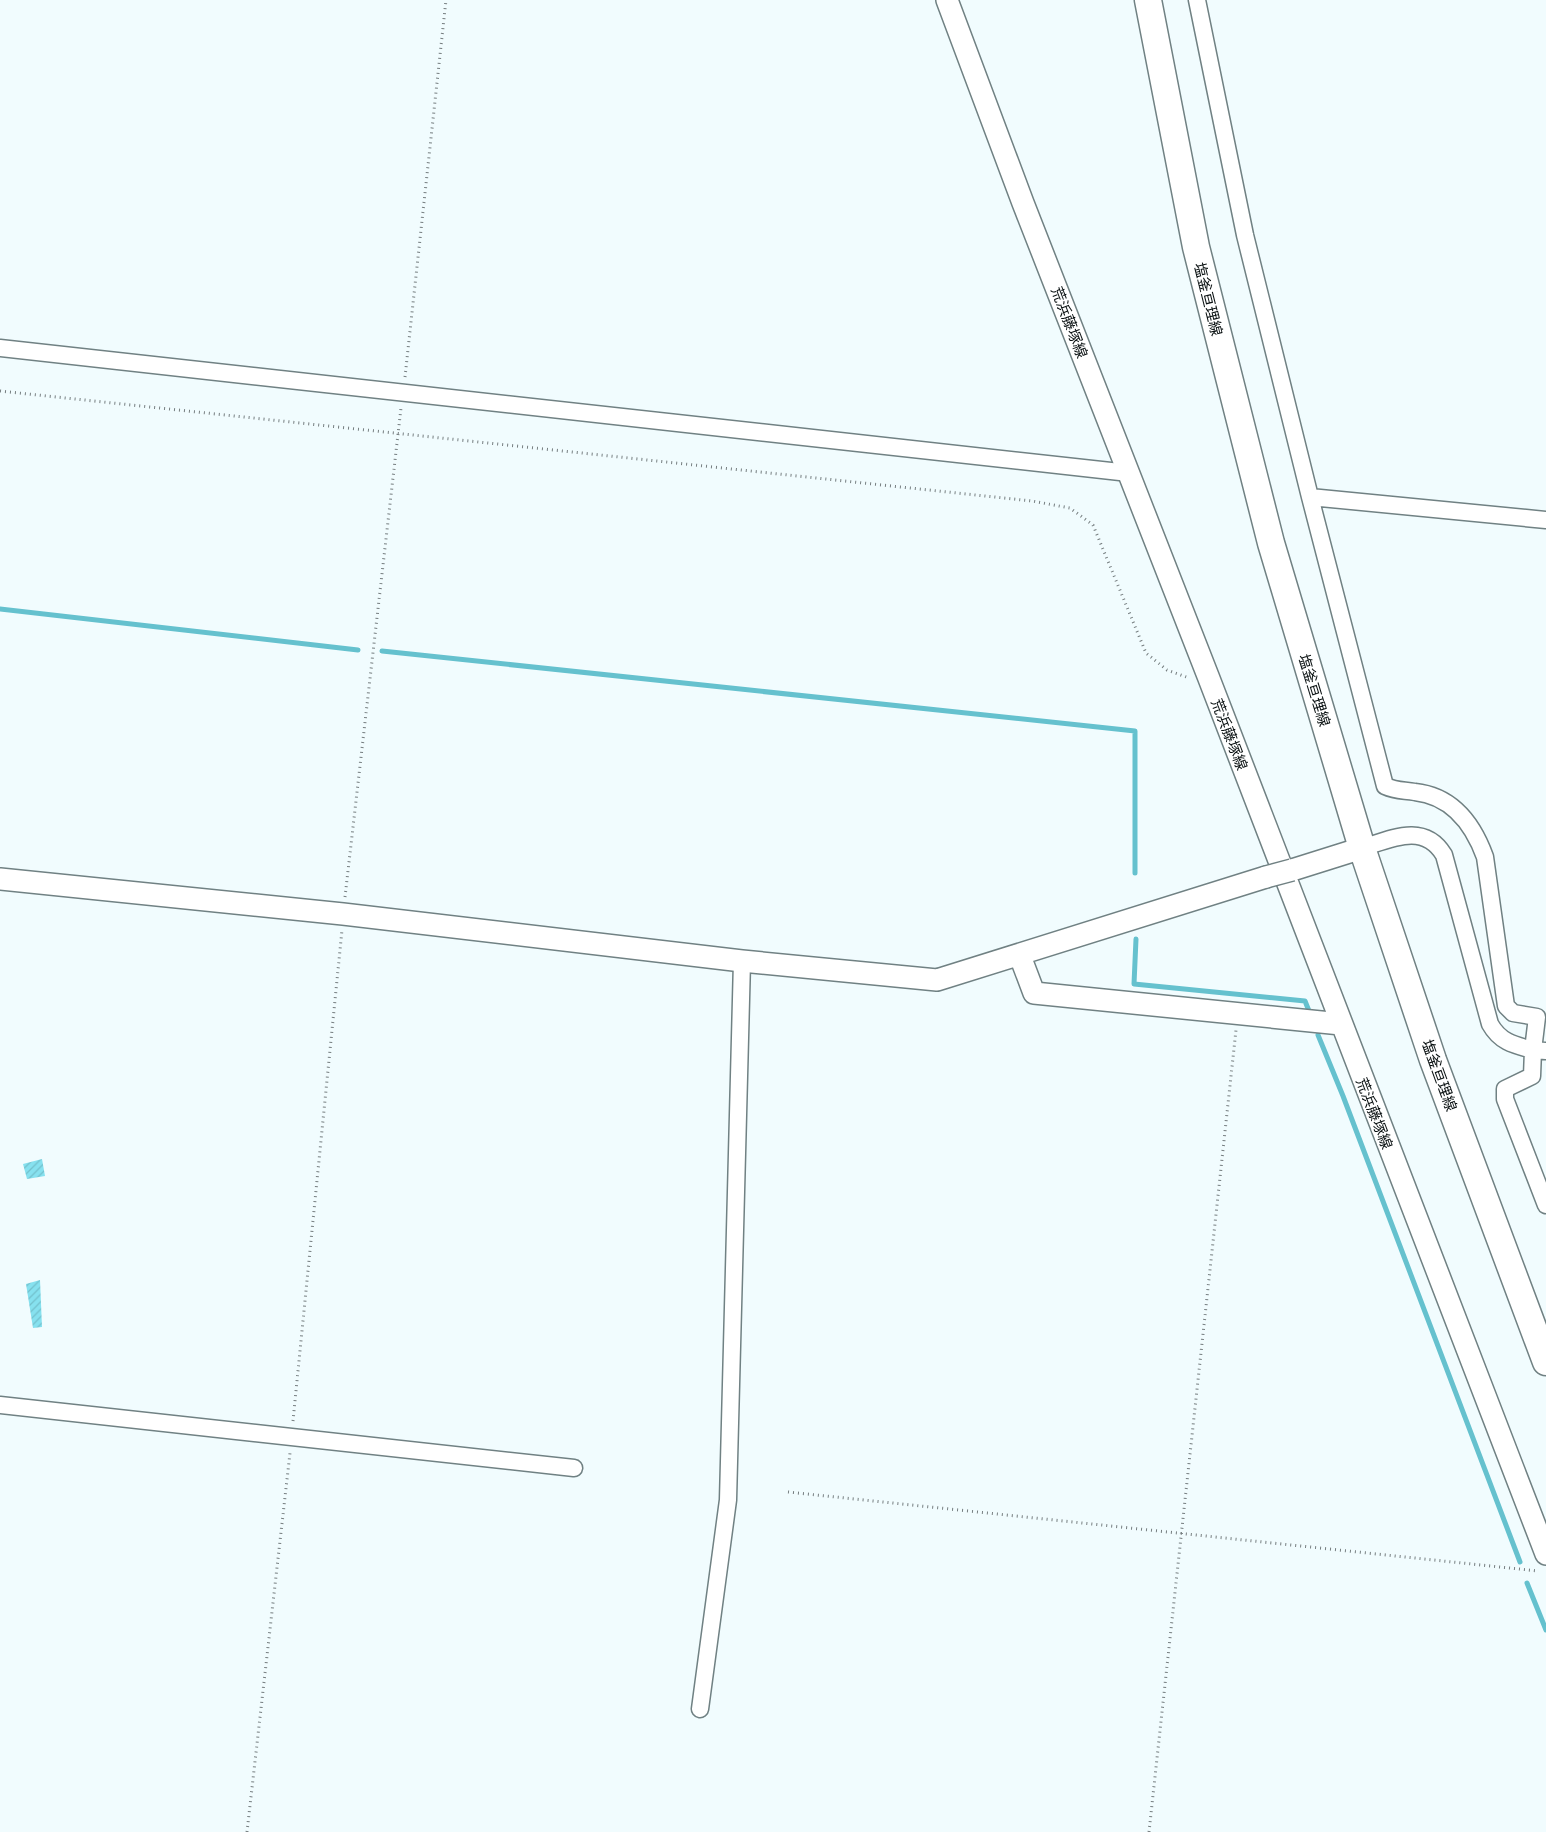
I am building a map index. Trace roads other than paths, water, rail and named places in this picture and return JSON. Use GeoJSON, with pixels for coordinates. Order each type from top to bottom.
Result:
{"type":"FeatureCollection","features":[{"type":"Feature","properties":{"kind":"main road","name":"塩釜亘理線"},"geometry":{"type":"LineString","coordinates":[[1148,0],[1196,247],[1270,543],[1362,848],[1434,1060],[1546,1362]]}},
{"type":"Feature","properties":{"kind":"street","name":"荒浜藤塚線"},"geometry":{"type":"LineString","coordinates":[[947,0],[1023,204],[1207,673],[1546,1554]]}},
{"type":"Feature","properties":{"kind":"street"},"geometry":{"type":"LineString","coordinates":[[1197,0],[1245,235],[1310,497],[1385,786],[1398,792],[1416,792],[1435,797],[1452,806],[1467,821],[1478,836],[1485,857],[1506,1006],[1513,1012],[1537,1017],[1540,1051],[1532,1076],[1505,1089],[1505,1099],[1546,1205]]}},
{"type":"Feature","properties":{"kind":"street"},"geometry":{"type":"LineString","coordinates":[[0,348],[402,396],[1129,473]]}},
{"type":"Feature","properties":{"kind":"street"},"geometry":{"type":"LineString","coordinates":[[1310,497],[1546,520]]}},
{"type":"Feature","properties":{"kind":"street"},"geometry":{"type":"LineString","coordinates":[[0,879],[343,914],[742,961],[937,980],[1020,956],[1362,848],[1406,835],[1422,836],[1438,844],[1444,855],[1490,1024],[1497,1036],[1508,1043],[1540,1051]]}},
{"type":"Feature","properties":{"kind":"street"},"geometry":{"type":"LineString","coordinates":[[1020,956],[1034,993],[1341,1024]]}},
{"type":"Feature","properties":{"kind":"street"},"geometry":{"type":"LineString","coordinates":[[700,1708],[728,1500],[742,961]]}},
{"type":"Feature","properties":{"kind":"street"},"geometry":{"type":"LineString","coordinates":[[0,1405],[574,1468]]}},
{"type":"Feature","properties":{"kind":"waterway"},"geometry":{"type":"LineString","coordinates":[[0,609],[358,650]]}},
{"type":"Feature","properties":{"kind":"waterway"},"geometry":{"type":"LineString","coordinates":[[382,651],[1135,731],[1135,873]]}},
{"type":"Feature","properties":{"kind":"waterway"},"geometry":{"type":"LineString","coordinates":[[1136,939],[1134,984],[1305,1001],[1309,1011]]}},
{"type":"Feature","properties":{"kind":"waterway"},"geometry":{"type":"LineString","coordinates":[[1318,1035],[1343,1096],[1520,1562]]}},
{"type":"Feature","properties":{"kind":"waterway"},"geometry":{"type":"LineString","coordinates":[[1527,1583],[1546,1630]]}}]}
